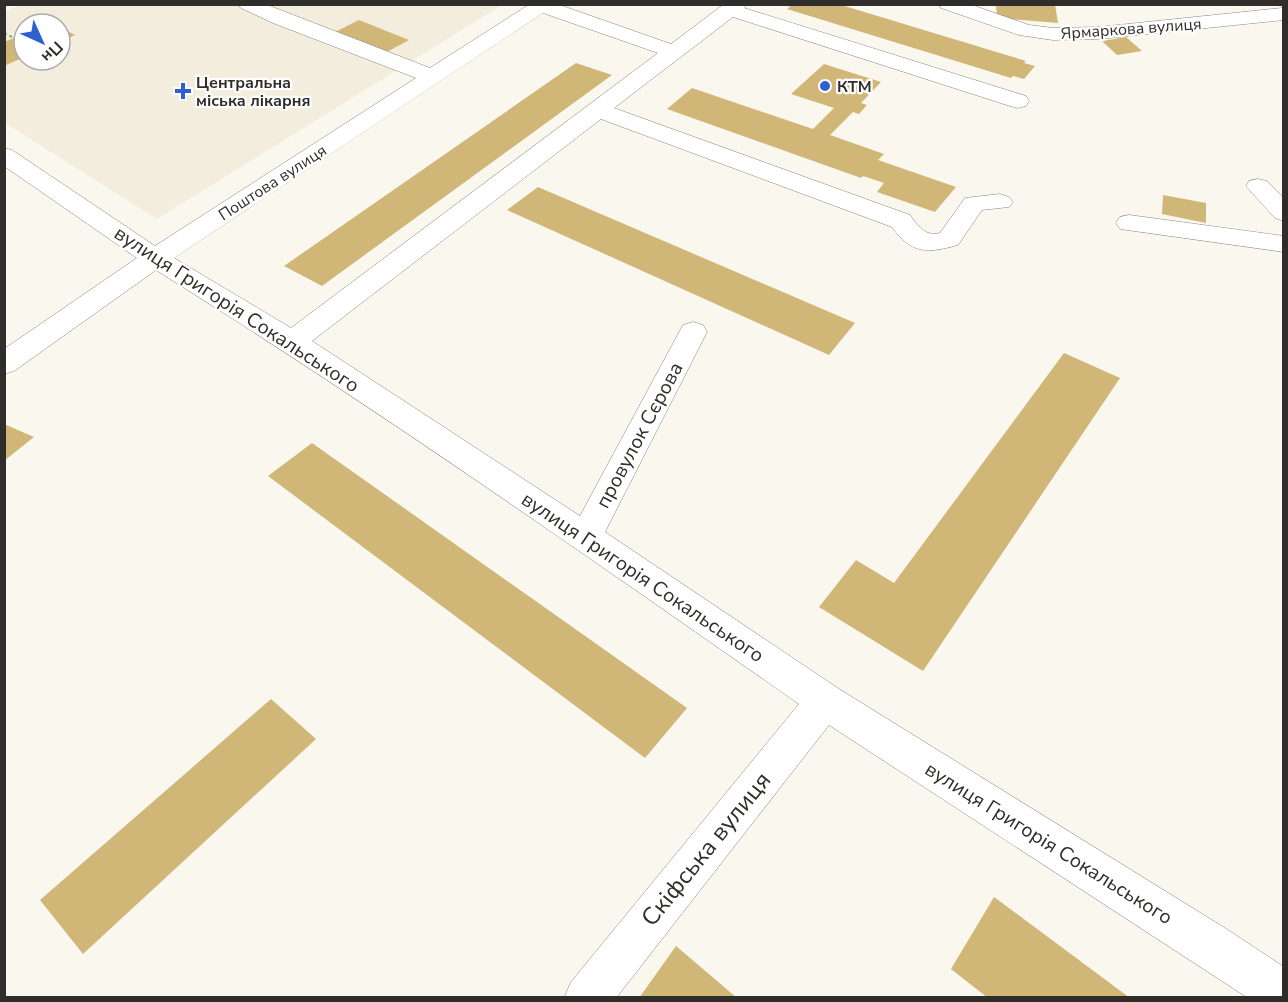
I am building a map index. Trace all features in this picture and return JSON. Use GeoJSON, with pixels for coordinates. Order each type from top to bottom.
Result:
{"type":"FeatureCollection","features":[{"type":"Feature","properties":{"kind":"street"},"geometry":{"type":"LineString","coordinates":[[248,4],[280,20],[433,77]]}},
{"type":"Feature","properties":{"kind":"street"},"geometry":{"type":"LineString","coordinates":[[280,20],[306,4]]}},
{"type":"Feature","properties":{"kind":"street","name":"Ярмаркова вулиця"},"geometry":{"type":"LineString","coordinates":[[948,4],[1018,28],[1053,34],[1099,33],[1280,11]]}},
{"type":"Feature","properties":{"kind":"street"},"geometry":{"type":"LineString","coordinates":[[543,5],[675,52]]}},
{"type":"Feature","properties":{"kind":"street","name":"Поштова вулиця"},"geometry":{"type":"LineString","coordinates":[[4,364],[155,258],[543,5]]}},
{"type":"Feature","properties":{"kind":"street"},"geometry":{"type":"LineString","coordinates":[[292,342],[734,7],[1018,101]]}},
{"type":"Feature","properties":{"kind":"street"},"geometry":{"type":"LineString","coordinates":[[598,110],[901,221],[910,235],[931,244],[949,238],[974,203],[1000,202]]}},
{"type":"Feature","properties":{"kind":"street","name":"вулиця Григорія Сокальського"},"geometry":{"type":"LineString","coordinates":[[4,155],[155,258],[292,342],[586,537],[825,701],[1212,946],[1284,995]]}},
{"type":"Feature","properties":{"kind":"street"},"geometry":{"type":"LineString","coordinates":[[1258,186],[1284,213]]}},
{"type":"Feature","properties":{"kind":"street"},"geometry":{"type":"LineString","coordinates":[[1129,223],[1284,244]]}},
{"type":"Feature","properties":{"kind":"street","name":"провулок Сєрова"},"geometry":{"type":"LineString","coordinates":[[586,537],[693,332]]}},
{"type":"Feature","properties":{"kind":"street","name":"Скіфська вулиця"},"geometry":{"type":"LineString","coordinates":[[587,998],[825,701]]}},
{"type":"Feature","properties":{"kind":"shaded area","name":"Центральна міська лікарня"},"geometry":{"type":"Polygon","coordinates":[[[22,4],[502,5],[157,219],[5,123],[4,12],[22,4]]]}},
{"type":"Feature","properties":{"kind":"building"},"geometry":{"type":"Polygon","coordinates":[[[784,4],[838,4],[1026,61],[1024,63],[1035,66],[1024,79],[1013,76],[1011,78],[787,9],[790,7],[784,4]]]}},
{"type":"Feature","properties":{"kind":"building"},"geometry":{"type":"Polygon","coordinates":[[[996,4],[1055,4],[1058,23],[997,18],[996,4]]]}},
{"type":"Feature","properties":{"kind":"building"},"geometry":{"type":"Polygon","coordinates":[[[359,20],[409,40],[385,53],[335,32],[359,20]]]}},
{"type":"Feature","properties":{"kind":"building"},"geometry":{"type":"Polygon","coordinates":[[[1126,37],[1142,51],[1117,55],[1102,41],[1126,37]]]}},
{"type":"Feature","properties":{"kind":"building"},"geometry":{"type":"Polygon","coordinates":[[[12,39],[12,62],[4,66],[4,42],[12,39]]]}},
{"type":"Feature","properties":{"kind":"building"},"geometry":{"type":"Polygon","coordinates":[[[576,63],[612,75],[322,286],[284,266],[576,63]]]}},
{"type":"Feature","properties":{"kind":"building"},"geometry":{"type":"Polygon","coordinates":[[[824,64],[881,82],[861,103],[867,105],[859,114],[853,112],[830,135],[884,154],[878,160],[956,187],[935,212],[877,192],[884,183],[863,176],[861,178],[667,109],[692,88],[813,129],[834,108],[791,94],[824,64]]]}},
{"type":"Feature","properties":{"kind":"building"},"geometry":{"type":"Polygon","coordinates":[[[538,187],[855,323],[829,355],[507,210],[538,187]]]}},
{"type":"Feature","properties":{"kind":"building"},"geometry":{"type":"Polygon","coordinates":[[[1163,195],[1206,203],[1206,223],[1162,214],[1163,195]]]}},
{"type":"Feature","properties":{"kind":"building"},"geometry":{"type":"Polygon","coordinates":[[[1064,353],[1120,378],[923,671],[819,607],[856,560],[894,583],[1064,353]]]}},
{"type":"Feature","properties":{"kind":"building"},"geometry":{"type":"Polygon","coordinates":[[[4,424],[34,437],[4,461],[4,424]]]}},
{"type":"Feature","properties":{"kind":"building"},"geometry":{"type":"Polygon","coordinates":[[[312,443],[687,708],[645,758],[268,476],[312,443]]]}},
{"type":"Feature","properties":{"kind":"building"},"geometry":{"type":"Polygon","coordinates":[[[271,699],[316,739],[83,954],[40,900],[271,699]]]}},
{"type":"Feature","properties":{"kind":"building"},"geometry":{"type":"Polygon","coordinates":[[[994,897],[1130,998],[988,998],[951,969],[994,897]]]}},
{"type":"Feature","properties":{"kind":"building"},"geometry":{"type":"Polygon","coordinates":[[[676,946],[737,998],[639,998],[676,946]]]}},
{"type":"Feature","properties":{"kind":"place","name":"КТМ"},"geometry":{"type":"Point","coordinates":[825,86]}},
{"type":"Feature","properties":{"kind":"place","name":"Центральна міська лікарня"},"geometry":{"type":"Point","coordinates":[183,91]}}]}
